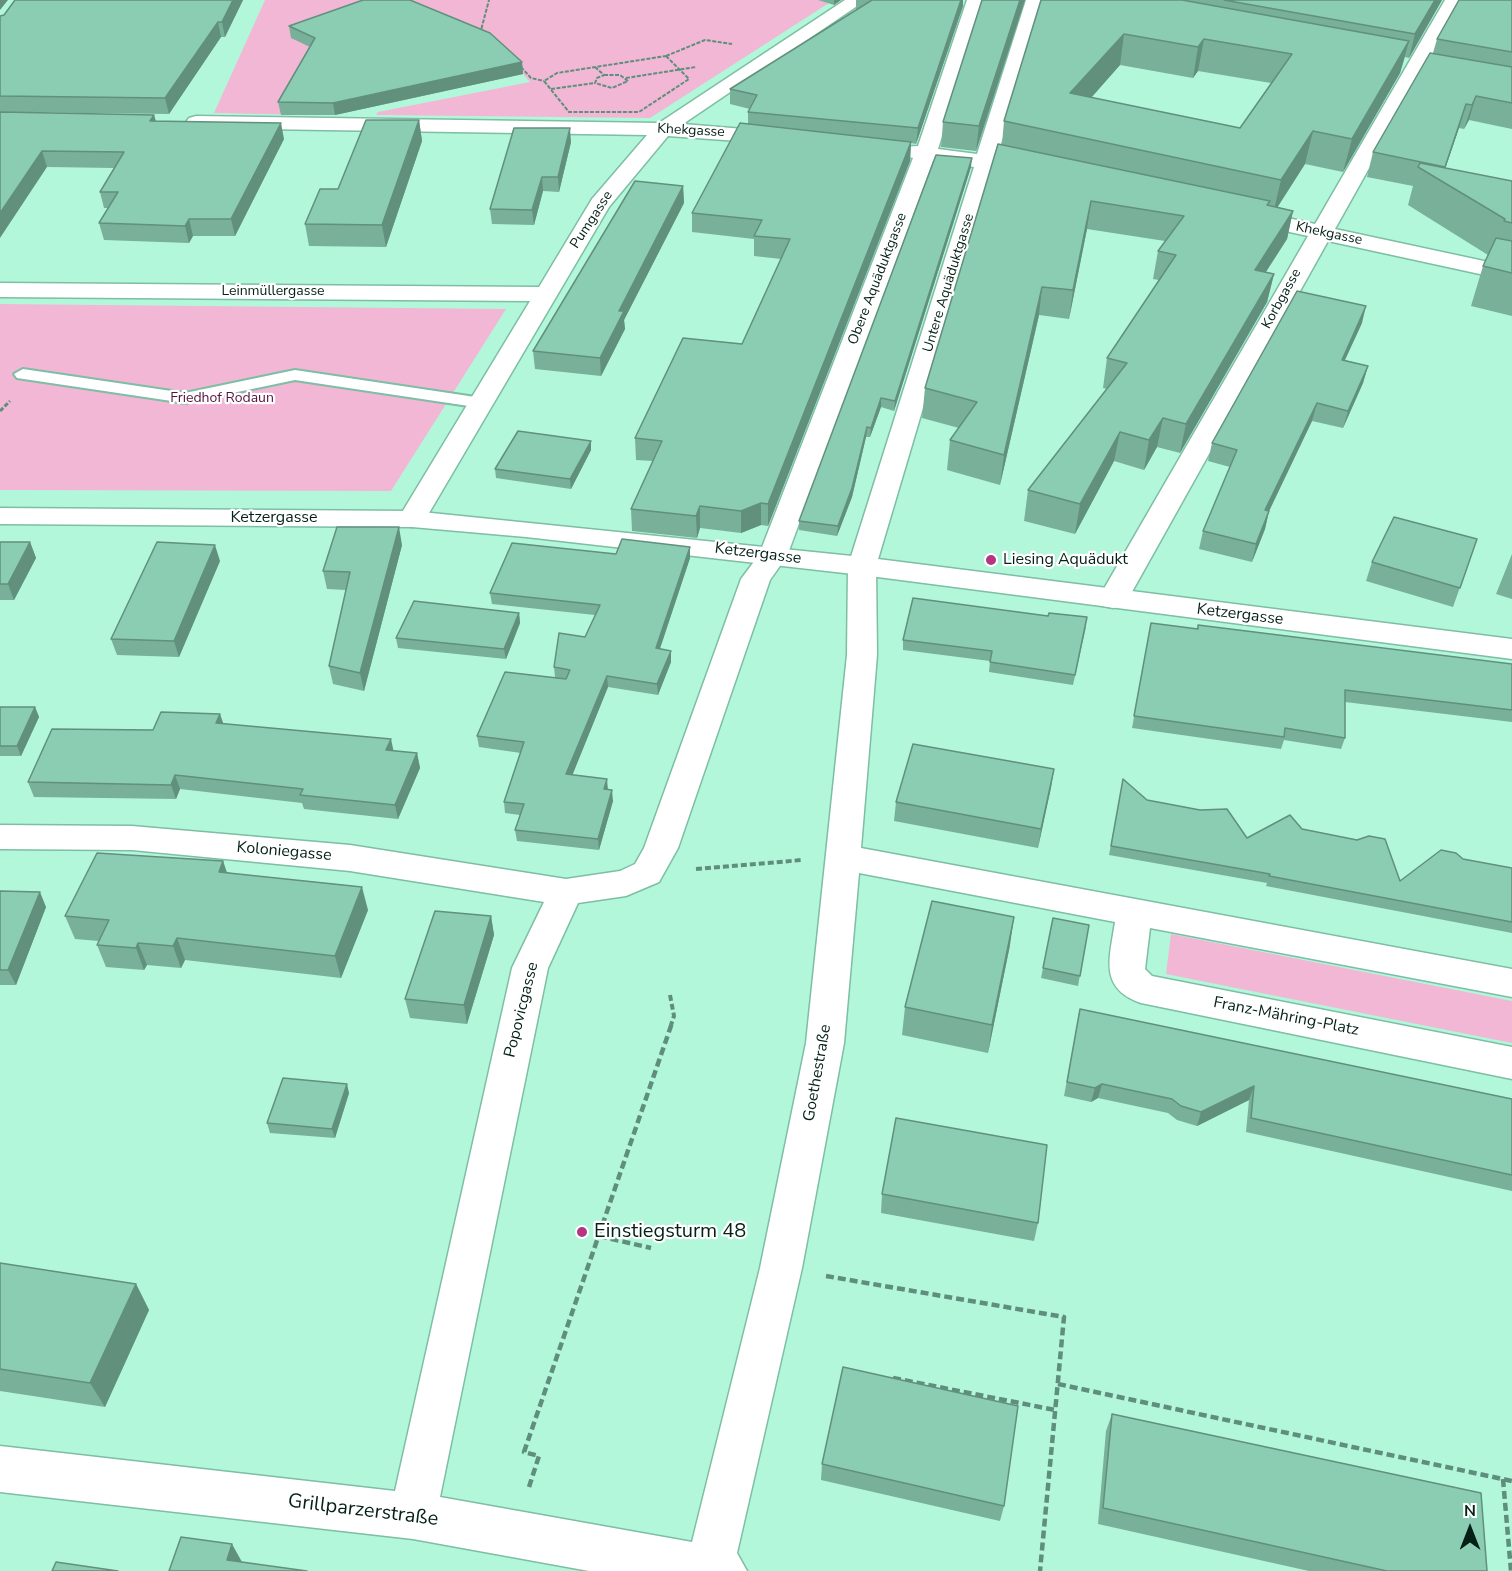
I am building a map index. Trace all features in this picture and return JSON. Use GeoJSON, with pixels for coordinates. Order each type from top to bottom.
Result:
{"type":"FeatureCollection","features":[{"type":"Feature","properties":{"kind":"street","name":"Pumgasse"},"geometry":{"type":"LineString","coordinates":[[412,519],[600,204],[663,129],[857,0]]}},
{"type":"Feature","properties":{"kind":"street","name":"Obere Aquäduktgasse"},"geometry":{"type":"LineString","coordinates":[[773,556],[926,153],[976,0]]}},
{"type":"Feature","properties":{"kind":"street","name":"Untere Aquäduktgasse"},"geometry":{"type":"LineString","coordinates":[[862,566],[1035,0]]}},
{"type":"Feature","properties":{"kind":"street","name":"Korbgasse"},"geometry":{"type":"LineString","coordinates":[[1113,599],[1454,0]]}},
{"type":"Feature","properties":{"kind":"street","name":"Khekgasse"},"geometry":{"type":"LineString","coordinates":[[174,122],[663,129],[796,140]]}},
{"type":"Feature","properties":{"kind":"street"},"geometry":{"type":"LineString","coordinates":[[890,149],[987,160],[1033,170]]}},
{"type":"Feature","properties":{"kind":"street","name":"Khekgasse"},"geometry":{"type":"LineString","coordinates":[[1228,212],[1512,274]]}},
{"type":"Feature","properties":{"kind":"street","name":"Leinmüllergasse"},"geometry":{"type":"LineString","coordinates":[[0,290],[547,294]]}},
{"type":"Feature","properties":{"kind":"street","name":"Ketzergasse"},"geometry":{"type":"LineString","coordinates":[[0,516],[412,519],[862,566],[1512,649]]}},
{"type":"Feature","properties":{"kind":"street"},"geometry":{"type":"LineString","coordinates":[[566,892],[626,883],[647,873],[661,848],[756,579],[773,556]]}},
{"type":"Feature","properties":{"kind":"street","name":"Goethestraße"},"geometry":{"type":"LineString","coordinates":[[714,1570],[781,1268],[825,1042],[862,655],[862,566]]}},
{"type":"Feature","properties":{"kind":"street","name":"Koloniegasse"},"geometry":{"type":"LineString","coordinates":[[0,837],[132,838],[350,858],[566,892]]}},
{"type":"Feature","properties":{"kind":"street"},"geometry":{"type":"LineString","coordinates":[[842,857],[1512,983]]}},
{"type":"Feature","properties":{"kind":"street","name":"Popovicgasse"},"geometry":{"type":"LineString","coordinates":[[413,1516],[530,968],[566,892]]}},
{"type":"Feature","properties":{"kind":"street","name":"Franz-Mähring-Platz"},"geometry":{"type":"LineString","coordinates":[[1134,911],[1126,973],[1141,988],[1512,1063]]}},
{"type":"Feature","properties":{"kind":"street","name":"Grillparzerstraße"},"geometry":{"type":"LineString","coordinates":[[0,1469],[413,1516],[714,1570]]}},
{"type":"Feature","properties":{"kind":"lane"},"geometry":{"type":"LineString","coordinates":[[23,374],[185,398],[295,375],[482,403]]}},
{"type":"Feature","properties":{"kind":"path"},"geometry":{"type":"LineString","coordinates":[[480,34],[489,0]]}},
{"type":"Feature","properties":{"kind":"path"},"geometry":{"type":"LineString","coordinates":[[544,81],[557,73],[666,56],[693,42],[709,39],[736,46]]}},
{"type":"Feature","properties":{"kind":"path"},"geometry":{"type":"LineString","coordinates":[[519,65],[531,78],[544,81],[569,112],[639,112],[688,80],[666,56]]}},
{"type":"Feature","properties":{"kind":"path"},"geometry":{"type":"LineString","coordinates":[[596,67],[604,75],[626,78],[697,67]]}},
{"type":"Feature","properties":{"kind":"path"},"geometry":{"type":"LineString","coordinates":[[551,89],[595,83],[604,75]]}},
{"type":"Feature","properties":{"kind":"path"},"geometry":{"type":"LineString","coordinates":[[595,83],[599,86],[617,88],[625,85],[628,81],[626,78]]}},
{"type":"Feature","properties":{"kind":"path"},"geometry":{"type":"LineString","coordinates":[[647,873],[842,857]]}},
{"type":"Feature","properties":{"kind":"path"},"geometry":{"type":"LineString","coordinates":[[514,1534],[539,1456],[524,1452],[674,1016],[670,995]]}},
{"type":"Feature","properties":{"kind":"path"},"geometry":{"type":"LineString","coordinates":[[599,1236],[651,1248]]}},
{"type":"Feature","properties":{"kind":"path"},"geometry":{"type":"LineString","coordinates":[[781,1268],[1064,1317],[1040,1571]]}},
{"type":"Feature","properties":{"kind":"path"},"geometry":{"type":"LineString","coordinates":[[893,1378],[1055,1410]]}},
{"type":"Feature","properties":{"kind":"path"},"geometry":{"type":"LineString","coordinates":[[1058,1384],[1512,1481]]}},
{"type":"Feature","properties":{"kind":"path"},"geometry":{"type":"LineString","coordinates":[[1503,1479],[1511,1571]]}},
{"type":"Feature","properties":{"kind":"green space"},"geometry":{"type":"Polygon","coordinates":[[[265,0],[819,0],[829,3],[650,118],[376,115],[378,112],[530,82],[523,74],[317,50],[311,115],[214,113],[265,0]]]}},
{"type":"Feature","properties":{"kind":"green space","name":"Friedhof Rodaun"},"geometry":{"type":"Polygon","coordinates":[[[0,304],[506,309],[391,491],[0,490],[0,304]]]}},
{"type":"Feature","properties":{"kind":"green space"},"geometry":{"type":"Polygon","coordinates":[[[1171,934],[1512,1001],[1512,1043],[1166,974],[1171,934]]]}},
{"type":"Feature","properties":{"kind":"building"},"geometry":{"type":"Polygon","coordinates":[[[15,0],[233,0],[222,22],[218,22],[165,98],[0,96],[0,16],[4,15],[15,0]]]}},
{"type":"Feature","properties":{"kind":"building"},"geometry":{"type":"Polygon","coordinates":[[[363,0],[410,0],[490,33],[522,62],[333,103],[278,102],[315,38],[289,26],[363,0]]]}},
{"type":"Feature","properties":{"kind":"building"},"geometry":{"type":"Polygon","coordinates":[[[872,0],[961,0],[918,128],[748,112],[757,95],[730,89],[872,0]]]}},
{"type":"Feature","properties":{"kind":"building"},"geometry":{"type":"Polygon","coordinates":[[[982,0],[1020,0],[979,126],[943,122],[982,0]]]}},
{"type":"Feature","properties":{"kind":"building"},"geometry":{"type":"Polygon","coordinates":[[[1041,0],[1182,0],[1409,41],[1352,139],[1313,131],[1281,180],[1004,121],[1041,0]],[[1124,34],[1070,93],[1240,128],[1292,54],[1204,39],[1198,47],[1124,34]]]}},
{"type":"Feature","properties":{"kind":"building"},"geometry":{"type":"Polygon","coordinates":[[[1224,0],[1435,0],[1415,34],[1224,0]]]}},
{"type":"Feature","properties":{"kind":"building"},"geometry":{"type":"Polygon","coordinates":[[[1459,0],[1512,0],[1512,52],[1437,39],[1459,0]]]}},
{"type":"Feature","properties":{"kind":"building"},"geometry":{"type":"Polygon","coordinates":[[[1430,53],[1512,67],[1512,103],[1476,96],[1472,105],[1466,104],[1445,167],[1373,152],[1430,53]]]}},
{"type":"Feature","properties":{"kind":"building"},"geometry":{"type":"Polygon","coordinates":[[[0,112],[154,115],[150,121],[281,123],[231,219],[189,219],[185,226],[99,223],[118,192],[100,192],[124,152],[42,151],[0,213],[0,112]]]}},
{"type":"Feature","properties":{"kind":"building"},"geometry":{"type":"Polygon","coordinates":[[[366,120],[419,120],[382,225],[305,224],[320,189],[338,189],[366,120]]]}},
{"type":"Feature","properties":{"kind":"building"},"geometry":{"type":"Polygon","coordinates":[[[740,123],[911,142],[768,504],[761,503],[741,511],[700,506],[696,516],[631,509],[662,441],[635,438],[683,338],[742,344],[790,239],[754,236],[762,220],[692,213],[740,123]]]}},
{"type":"Feature","properties":{"kind":"building"},"geometry":{"type":"Polygon","coordinates":[[[514,128],[570,128],[558,177],[542,177],[532,210],[490,209],[514,128]]]}},
{"type":"Feature","properties":{"kind":"building"},"geometry":{"type":"Polygon","coordinates":[[[998,144],[1270,201],[1267,205],[1293,211],[1255,270],[1274,274],[1186,424],[1163,418],[1149,440],[1120,432],[1080,504],[1028,490],[1127,363],[1107,358],[1176,255],[1158,251],[1184,216],[1091,201],[1073,290],[1042,287],[1004,455],[950,440],[977,402],[925,388],[998,144]]]}},
{"type":"Feature","properties":{"kind":"building"},"geometry":{"type":"Polygon","coordinates":[[[936,155],[972,158],[895,401],[881,398],[871,428],[867,427],[852,488],[838,526],[799,521],[936,155]]]}},
{"type":"Feature","properties":{"kind":"building"},"geometry":{"type":"Polygon","coordinates":[[[1420,163],[1512,181],[1512,223],[1504,221],[1505,219],[1418,167],[1420,163]]]}},
{"type":"Feature","properties":{"kind":"building"},"geometry":{"type":"Polygon","coordinates":[[[635,181],[683,186],[619,311],[624,311],[600,358],[533,351],[635,181]]]}},
{"type":"Feature","properties":{"kind":"building"},"geometry":{"type":"Polygon","coordinates":[[[1496,238],[1512,241],[1512,273],[1483,266],[1496,238]]]}},
{"type":"Feature","properties":{"kind":"building"},"geometry":{"type":"Polygon","coordinates":[[[1297,291],[1366,306],[1342,360],[1368,366],[1348,411],[1317,403],[1265,510],[1269,511],[1256,544],[1203,531],[1237,450],[1212,443],[1297,291]]]}},
{"type":"Feature","properties":{"kind":"building"},"geometry":{"type":"Polygon","coordinates":[[[518,431],[591,441],[570,479],[495,469],[518,431]]]}},
{"type":"Feature","properties":{"kind":"building"},"geometry":{"type":"Polygon","coordinates":[[[1394,517],[1477,539],[1460,588],[1372,562],[1394,517]]]}},
{"type":"Feature","properties":{"kind":"building"},"geometry":{"type":"Polygon","coordinates":[[[337,527],[399,527],[360,673],[329,666],[350,572],[323,571],[337,527]]]}},
{"type":"Feature","properties":{"kind":"building"},"geometry":{"type":"Polygon","coordinates":[[[622,539],[690,547],[656,648],[671,651],[657,684],[607,676],[566,774],[607,779],[604,789],[612,790],[598,839],[515,830],[524,804],[504,802],[524,742],[477,736],[505,672],[566,679],[570,670],[554,667],[559,633],[585,637],[600,605],[490,593],[512,543],[616,554],[622,539]]]}},
{"type":"Feature","properties":{"kind":"building"},"geometry":{"type":"Polygon","coordinates":[[[0,542],[30,542],[8,584],[0,584],[0,542]]]}},
{"type":"Feature","properties":{"kind":"building"},"geometry":{"type":"Polygon","coordinates":[[[157,542],[215,545],[174,641],[111,639],[157,542]]]}},
{"type":"Feature","properties":{"kind":"building"},"geometry":{"type":"Polygon","coordinates":[[[913,598],[1048,616],[1049,613],[1087,617],[1075,675],[990,662],[992,651],[903,640],[913,598]]]}},
{"type":"Feature","properties":{"kind":"building"},"geometry":{"type":"Polygon","coordinates":[[[414,601],[519,613],[504,649],[396,638],[414,601]]]}},
{"type":"Feature","properties":{"kind":"building"},"geometry":{"type":"Polygon","coordinates":[[[1151,623],[1198,629],[1198,625],[1512,664],[1512,710],[1345,690],[1345,738],[1285,728],[1284,737],[1134,716],[1151,623]]]}},
{"type":"Feature","properties":{"kind":"building"},"geometry":{"type":"Polygon","coordinates":[[[0,707],[35,707],[17,746],[0,746],[0,707]]]}},
{"type":"Feature","properties":{"kind":"building"},"geometry":{"type":"Polygon","coordinates":[[[161,712],[220,714],[216,723],[391,739],[386,750],[417,753],[395,805],[300,795],[303,789],[175,775],[171,785],[28,782],[52,729],[153,730],[161,712]]]}},
{"type":"Feature","properties":{"kind":"building"},"geometry":{"type":"Polygon","coordinates":[[[913,744],[1054,769],[1041,829],[896,802],[913,744]]]}},
{"type":"Feature","properties":{"kind":"building"},"geometry":{"type":"Polygon","coordinates":[[[1123,779],[1147,800],[1200,810],[1227,809],[1247,838],[1290,815],[1302,829],[1357,840],[1369,836],[1385,839],[1400,881],[1441,850],[1456,853],[1463,859],[1512,868],[1512,922],[1269,876],[1270,874],[1111,846],[1123,779]]]}},
{"type":"Feature","properties":{"kind":"building"},"geometry":{"type":"Polygon","coordinates":[[[97,853],[223,861],[219,872],[362,887],[335,956],[177,938],[173,946],[138,943],[136,948],[97,945],[109,920],[65,916],[97,853]]]}},
{"type":"Feature","properties":{"kind":"building"},"geometry":{"type":"Polygon","coordinates":[[[0,891],[40,892],[8,970],[0,970],[0,891]]]}},
{"type":"Feature","properties":{"kind":"building"},"geometry":{"type":"Polygon","coordinates":[[[932,901],[1014,917],[992,1025],[905,1007],[932,901]]]}},
{"type":"Feature","properties":{"kind":"building"},"geometry":{"type":"Polygon","coordinates":[[[435,911],[491,916],[464,1005],[405,999],[435,911]]]}},
{"type":"Feature","properties":{"kind":"building"},"geometry":{"type":"Polygon","coordinates":[[[1053,918],[1089,925],[1080,976],[1043,968],[1053,918]]]}},
{"type":"Feature","properties":{"kind":"building"},"geometry":{"type":"Polygon","coordinates":[[[1080,1009],[1512,1099],[1512,1175],[1251,1118],[1254,1086],[1201,1112],[1181,1106],[1172,1099],[1102,1084],[1095,1088],[1067,1082],[1080,1009]]]}},
{"type":"Feature","properties":{"kind":"building"},"geometry":{"type":"Polygon","coordinates":[[[283,1078],[347,1084],[332,1129],[267,1123],[283,1078]]]}},
{"type":"Feature","properties":{"kind":"building"},"geometry":{"type":"Polygon","coordinates":[[[896,1118],[1047,1145],[1038,1223],[882,1194],[896,1118]]]}},
{"type":"Feature","properties":{"kind":"building"},"geometry":{"type":"Polygon","coordinates":[[[0,1263],[136,1284],[90,1383],[0,1369],[0,1263]]]}},
{"type":"Feature","properties":{"kind":"building"},"geometry":{"type":"Polygon","coordinates":[[[843,1367],[1018,1406],[1004,1506],[822,1464],[843,1367]]]}},
{"type":"Feature","properties":{"kind":"building"},"geometry":{"type":"Polygon","coordinates":[[[1112,1414],[1481,1493],[1487,1571],[1387,1571],[1103,1508],[1112,1414]]]}},
{"type":"Feature","properties":{"kind":"building"},"geometry":{"type":"Polygon","coordinates":[[[181,1537],[232,1544],[227,1560],[307,1571],[169,1571],[181,1537]]]}},
{"type":"Feature","properties":{"kind":"building"},"geometry":{"type":"Polygon","coordinates":[[[56,1562],[118,1571],[52,1571],[56,1562]]]}},
{"type":"Feature","properties":{"kind":"place","name":"Liesing Aquädukt"},"geometry":{"type":"Point","coordinates":[991,560]}},
{"type":"Feature","properties":{"kind":"place","name":"Einstiegsturm 48"},"geometry":{"type":"Point","coordinates":[582,1232]}}]}
